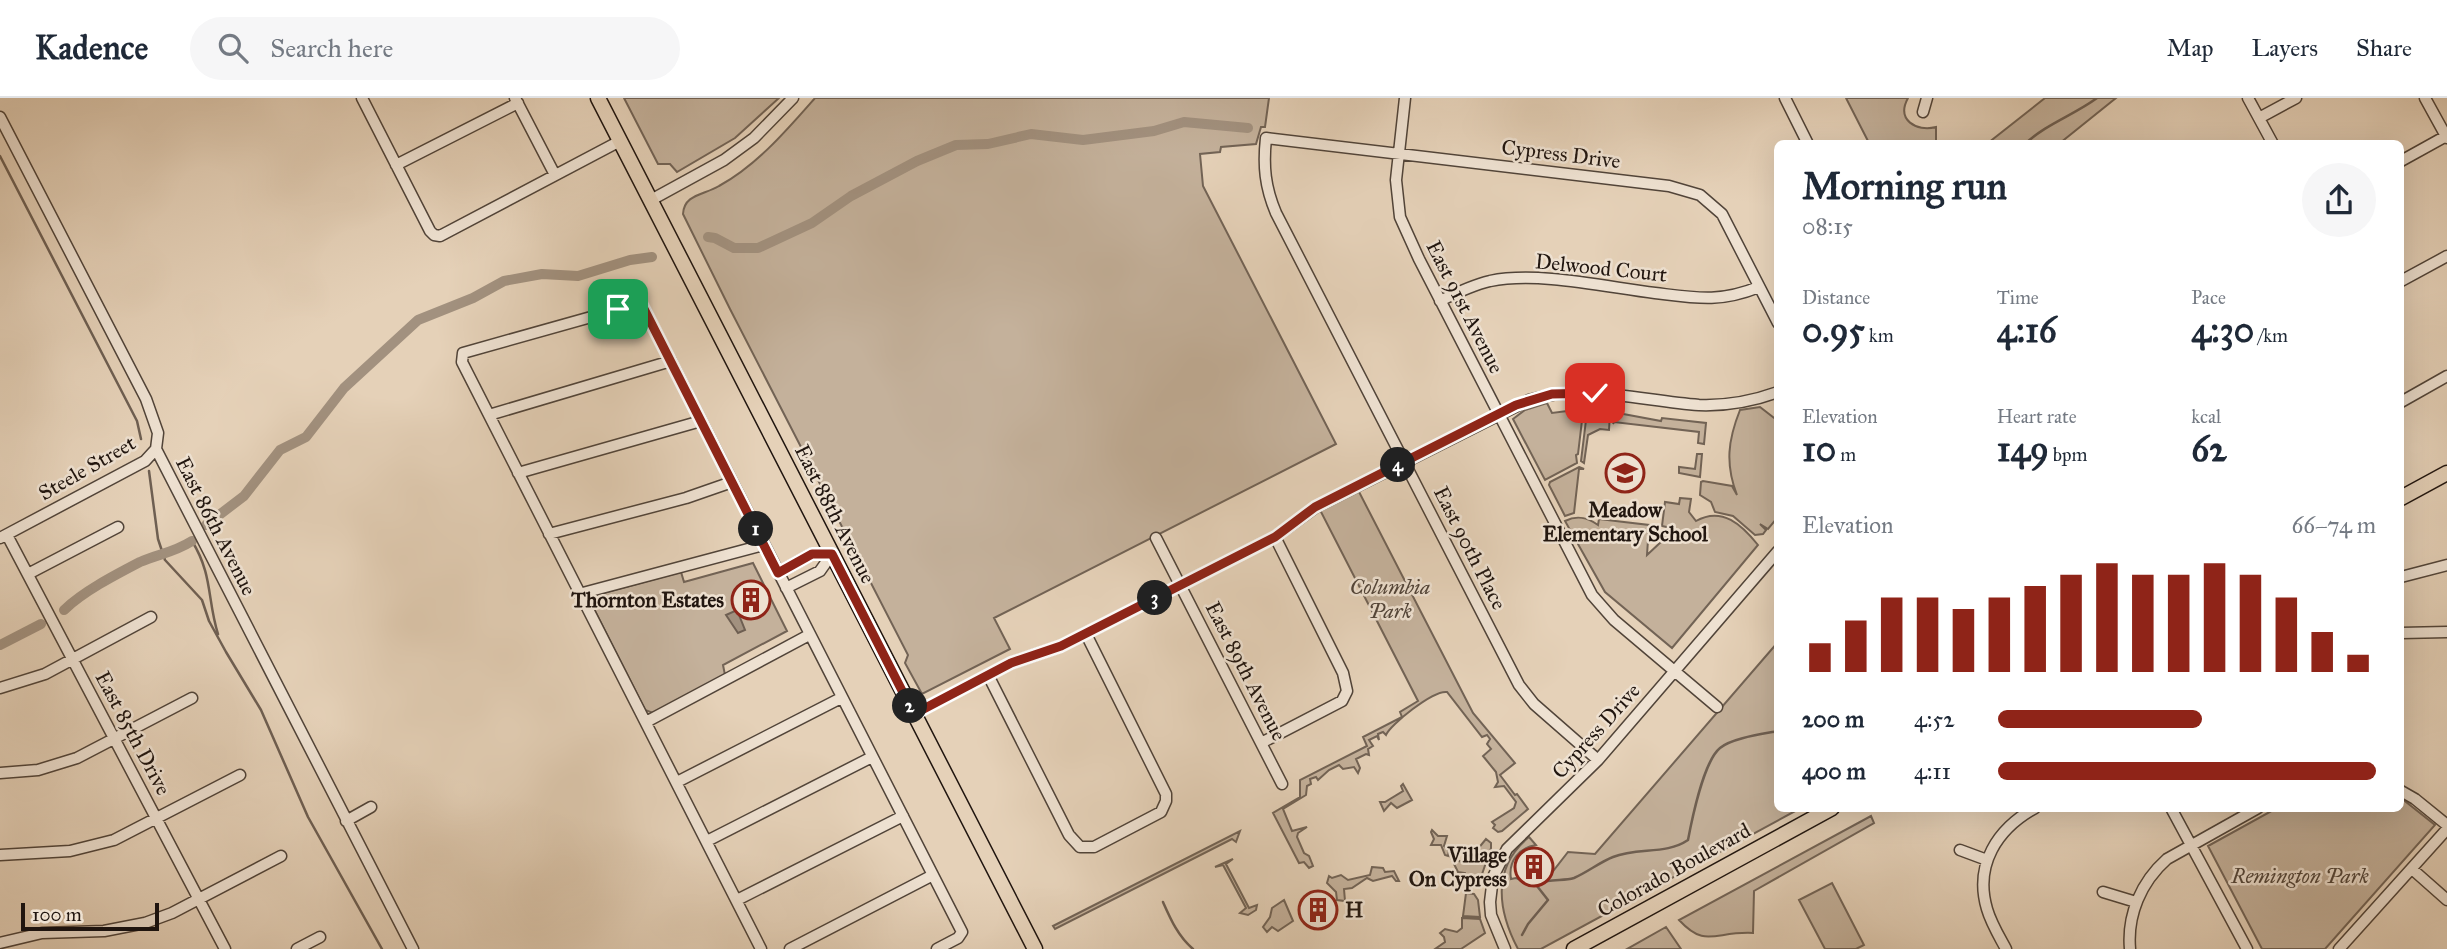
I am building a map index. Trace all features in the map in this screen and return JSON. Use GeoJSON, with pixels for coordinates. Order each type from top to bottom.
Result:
{"type":"FeatureCollection","features":[{"type":"Feature","properties":{"kind":"main road","name":"East 88th Avenue"},"geometry":{"type":"LineString","coordinates":[[598,98],[1035,949]]}},
{"type":"Feature","properties":{"kind":"main road"},"geometry":{"type":"LineString","coordinates":[[2404,494],[2447,473]]}},
{"type":"Feature","properties":{"kind":"main road","name":"Colorado Boulevard"},"geometry":{"type":"LineString","coordinates":[[1574,949],[1825,812]]}},
{"type":"Feature","properties":{"kind":"street"},"geometry":{"type":"LineString","coordinates":[[362,98],[430,230],[440,236],[620,141]]}},
{"type":"Feature","properties":{"kind":"street"},"geometry":{"type":"LineString","coordinates":[[650,200],[732,155],[754,138],[793,98]]}},
{"type":"Feature","properties":{"kind":"street","name":"East 91st Avenue"},"geometry":{"type":"LineString","coordinates":[[1405,98],[1396,194],[1400,217],[1440,301],[1592,594],[1606,613],[1717,707]]}},
{"type":"Feature","properties":{"kind":"street"},"geometry":{"type":"LineString","coordinates":[[1785,98],[1806,140]]}},
{"type":"Feature","properties":{"kind":"street"},"geometry":{"type":"LineString","coordinates":[[1923,111],[1927,98]]}},
{"type":"Feature","properties":{"kind":"street"},"geometry":{"type":"LineString","coordinates":[[2248,98],[2271,140]]}},
{"type":"Feature","properties":{"kind":"street"},"geometry":{"type":"LineString","coordinates":[[2259,118],[2296,98]]}},
{"type":"Feature","properties":{"kind":"street"},"geometry":{"type":"LineString","coordinates":[[2404,159],[2446,137],[2425,98]]}},
{"type":"Feature","properties":{"kind":"street"},"geometry":{"type":"LineString","coordinates":[[396,165],[516,100],[555,175]]}},
{"type":"Feature","properties":{"kind":"street","name":"East 86th Avenue"},"geometry":{"type":"LineString","coordinates":[[0,117],[146,399],[158,433],[156,449],[413,949]]}},
{"type":"Feature","properties":{"kind":"street","name":"Cypress Drive"},"geometry":{"type":"LineString","coordinates":[[1266,138],[1669,186],[1691,191],[1712,203],[1722,214],[1774,315]]}},
{"type":"Feature","properties":{"kind":"street","name":"East 90th Place"},"geometry":{"type":"LineString","coordinates":[[1266,138],[1264,167],[1268,196],[1519,685],[1534,704],[1598,760]]}},
{"type":"Feature","properties":{"kind":"street"},"geometry":{"type":"LineString","coordinates":[[2404,279],[2447,256]]}},
{"type":"Feature","properties":{"kind":"street","name":"Delwood Court"},"geometry":{"type":"LineString","coordinates":[[1440,301],[1474,286],[1511,279],[1542,279],[1710,299],[1742,293],[1759,286]]}},
{"type":"Feature","properties":{"kind":"street"},"geometry":{"type":"LineString","coordinates":[[761,949],[462,362],[463,353],[641,303],[962,932],[958,938],[937,949]]}},
{"type":"Feature","properties":{"kind":"street"},"geometry":{"type":"LineString","coordinates":[[489,415],[671,361]]}},
{"type":"Feature","properties":{"kind":"street"},"geometry":{"type":"LineString","coordinates":[[2404,400],[2447,376]]}},
{"type":"Feature","properties":{"kind":"street"},"geometry":{"type":"LineString","coordinates":[[914,714],[1020,660],[1086,634],[1275,537],[1315,507],[1529,400],[1572,392],[1711,405],[1747,401],[1774,393]]}},
{"type":"Feature","properties":{"kind":"street"},"geometry":{"type":"LineString","coordinates":[[518,473],[701,421]]}},
{"type":"Feature","properties":{"kind":"street","name":"Steele Street"},"geometry":{"type":"LineString","coordinates":[[4,536],[145,461],[156,449]]}},
{"type":"Feature","properties":{"kind":"street"},"geometry":{"type":"LineString","coordinates":[[549,534],[686,498],[732,482]]}},
{"type":"Feature","properties":{"kind":"street"},"geometry":{"type":"LineString","coordinates":[[28,574],[118,527]]}},
{"type":"Feature","properties":{"kind":"street","name":"East 85th Drive"},"geometry":{"type":"LineString","coordinates":[[4,536],[28,574],[225,949]]}},
{"type":"Feature","properties":{"kind":"street"},"geometry":{"type":"LineString","coordinates":[[1261,743],[1329,709],[1342,701],[1347,691],[1343,673],[1275,537]]}},
{"type":"Feature","properties":{"kind":"street","name":"East 89th Avenue"},"geometry":{"type":"LineString","coordinates":[[1156,538],[1282,784]]}},
{"type":"Feature","properties":{"kind":"street"},"geometry":{"type":"LineString","coordinates":[[579,594],[763,545]]}},
{"type":"Feature","properties":{"kind":"street"},"geometry":{"type":"LineString","coordinates":[[778,573],[812,554],[832,554]]}},
{"type":"Feature","properties":{"kind":"street"},"geometry":{"type":"LineString","coordinates":[[786,588],[820,570],[832,554]]}},
{"type":"Feature","properties":{"kind":"street","name":"Cypress Drive"},"geometry":{"type":"LineString","coordinates":[[1505,949],[1491,915],[1490,890],[1498,863],[1515,839],[1571,789],[1598,760],[1774,556]]}},
{"type":"Feature","properties":{"kind":"street"},"geometry":{"type":"LineString","coordinates":[[2404,577],[2447,565]]}},
{"type":"Feature","properties":{"kind":"street"},"geometry":{"type":"LineString","coordinates":[[0,688],[46,674],[151,617]]}},
{"type":"Feature","properties":{"kind":"street"},"geometry":{"type":"LineString","coordinates":[[2404,633],[2447,632]]}},
{"type":"Feature","properties":{"kind":"street"},"geometry":{"type":"LineString","coordinates":[[988,675],[1069,835],[1079,846],[1094,847],[1161,812],[1166,794],[1086,634]]}},
{"type":"Feature","properties":{"kind":"street"},"geometry":{"type":"LineString","coordinates":[[646,722],[809,635]]}},
{"type":"Feature","properties":{"kind":"street"},"geometry":{"type":"LineString","coordinates":[[0,773],[26,771],[77,758],[192,698]]}},
{"type":"Feature","properties":{"kind":"street"},"geometry":{"type":"LineString","coordinates":[[677,782],[842,698]]}},
{"type":"Feature","properties":{"kind":"street"},"geometry":{"type":"LineString","coordinates":[[707,841],[872,757]]}},
{"type":"Feature","properties":{"kind":"street"},"geometry":{"type":"LineString","coordinates":[[0,855],[70,851],[114,840],[240,775]]}},
{"type":"Feature","properties":{"kind":"street"},"geometry":{"type":"LineString","coordinates":[[2339,949],[2447,827],[2404,793]]}},
{"type":"Feature","properties":{"kind":"street"},"geometry":{"type":"LineString","coordinates":[[346,821],[371,807]]}},
{"type":"Feature","properties":{"kind":"street"},"geometry":{"type":"LineString","coordinates":[[2006,949],[1986,907],[1984,891],[1987,860],[1996,840],[2015,821],[2029,812]]}},
{"type":"Feature","properties":{"kind":"street"},"geometry":{"type":"LineString","coordinates":[[2173,812],[2247,949]]}},
{"type":"Feature","properties":{"kind":"street"},"geometry":{"type":"LineString","coordinates":[[2130,949],[2130,931],[2136,902],[2155,869],[2167,859],[2251,812]]}},
{"type":"Feature","properties":{"kind":"street"},"geometry":{"type":"LineString","coordinates":[[737,900],[903,816]]}},
{"type":"Feature","properties":{"kind":"street"},"geometry":{"type":"LineString","coordinates":[[1960,850],[1987,860]]}},
{"type":"Feature","properties":{"kind":"street"},"geometry":{"type":"LineString","coordinates":[[0,943],[41,933],[121,929],[172,913],[281,856]]}},
{"type":"Feature","properties":{"kind":"street"},"geometry":{"type":"LineString","coordinates":[[2412,869],[2447,900]]}},
{"type":"Feature","properties":{"kind":"street"},"geometry":{"type":"LineString","coordinates":[[790,949],[933,875]]}},
{"type":"Feature","properties":{"kind":"street"},"geometry":{"type":"LineString","coordinates":[[2103,892],[2136,902]]}},
{"type":"Feature","properties":{"kind":"street"},"geometry":{"type":"LineString","coordinates":[[297,949],[320,937]]}},
{"type":"Feature","properties":{"kind":"green space"},"geometry":{"type":"Polygon","coordinates":[[[624,98],[779,98],[735,138],[677,172],[670,164],[658,164],[624,98]]]}},
{"type":"Feature","properties":{"kind":"green space"},"geometry":{"type":"Polygon","coordinates":[[[815,98],[1269,98],[1265,127],[1261,127],[1256,144],[1221,147],[1220,152],[1200,154],[1203,186],[1336,444],[994,618],[1010,649],[922,694],[905,663],[908,655],[683,214],[684,207],[691,199],[733,178],[758,158],[815,98]]]}},
{"type":"Feature","properties":{"kind":"green space"},"geometry":{"type":"Polygon","coordinates":[[[1846,98],[1908,98],[1904,113],[1910,123],[1922,128],[1936,127],[1936,140],[1867,140],[1846,98]]]}},
{"type":"Feature","properties":{"kind":"green space"},"geometry":{"type":"Polygon","coordinates":[[[2045,98],[2116,98],[2064,140],[1992,140],[2045,98]]]}},
{"type":"Feature","properties":{"kind":"green space"},"geometry":{"type":"Polygon","coordinates":[[[1547,403],[1552,413],[1575,410],[1583,412],[1577,463],[1545,480],[1513,419],[1525,410],[1547,403]]]}},
{"type":"Feature","properties":{"kind":"green space"},"geometry":{"type":"Polygon","coordinates":[[[1760,407],[1774,418],[1774,522],[1768,529],[1760,524],[1766,530],[1763,534],[1755,535],[1733,516],[1715,512],[1711,502],[1700,495],[1703,481],[1732,486],[1737,495],[1731,473],[1730,452],[1740,410],[1760,407]]]}},
{"type":"Feature","properties":{"kind":"green space"},"geometry":{"type":"Polygon","coordinates":[[[1590,410],[1610,413],[1609,430],[1600,429],[1588,435],[1584,463],[1581,461],[1587,412],[1590,410]]]}},
{"type":"Feature","properties":{"kind":"green space"},"geometry":{"type":"Polygon","coordinates":[[[1618,413],[1661,421],[1662,418],[1706,423],[1704,444],[1698,443],[1699,432],[1613,424],[1618,413]]]}},
{"type":"Feature","properties":{"kind":"green space"},"geometry":{"type":"Polygon","coordinates":[[[1697,454],[1702,454],[1700,477],[1679,473],[1679,467],[1695,469],[1697,454]]]}},
{"type":"Feature","properties":{"kind":"green space"},"geometry":{"type":"Polygon","coordinates":[[[1579,467],[1584,469],[1579,469],[1574,513],[1565,516],[1549,485],[1579,467]]]}},
{"type":"Feature","properties":{"kind":"green space","name":"Columbia Park"},"geometry":{"type":"Polygon","coordinates":[[[1356,486],[1473,713],[1515,763],[1500,775],[1528,809],[1502,831],[1498,832],[1493,828],[1495,825],[1492,822],[1514,808],[1516,802],[1504,786],[1495,787],[1498,782],[1496,772],[1483,756],[1491,749],[1487,744],[1490,739],[1487,735],[1482,737],[1447,692],[1441,693],[1413,709],[1386,735],[1383,732],[1378,734],[1379,740],[1377,736],[1369,740],[1373,746],[1368,749],[1369,755],[1356,759],[1360,768],[1358,773],[1354,767],[1343,769],[1339,765],[1318,780],[1316,777],[1310,779],[1311,784],[1307,786],[1306,795],[1283,809],[1292,831],[1307,827],[1298,833],[1297,837],[1313,866],[1309,868],[1304,862],[1299,863],[1273,813],[1300,797],[1300,780],[1367,746],[1363,737],[1402,717],[1400,712],[1418,701],[1318,506],[1356,486]]]}},
{"type":"Feature","properties":{"kind":"green space"},"geometry":{"type":"Polygon","coordinates":[[[1680,498],[1691,499],[1689,512],[1696,521],[1714,516],[1731,520],[1758,545],[1672,648],[1605,592],[1565,521],[1578,518],[1598,525],[1599,519],[1649,525],[1647,555],[1671,528],[1662,526],[1665,502],[1679,504],[1680,498]]]}},
{"type":"Feature","properties":{"kind":"green space"},"geometry":{"type":"Polygon","coordinates":[[[753,563],[787,631],[723,665],[725,675],[653,713],[645,710],[591,603],[592,596],[681,572],[684,582],[753,563]]]}},
{"type":"Feature","properties":{"kind":"green space"},"geometry":{"type":"Polygon","coordinates":[[[1774,647],[1774,812],[1793,812],[1541,949],[1518,949],[1506,920],[1502,890],[1508,862],[1517,849],[1529,837],[1536,845],[1524,849],[1513,861],[1511,879],[1516,878],[1523,882],[1550,875],[1568,852],[1595,854],[1774,647]]]}},
{"type":"Feature","properties":{"kind":"green space"},"geometry":{"type":"Polygon","coordinates":[[[1403,784],[1412,800],[1397,808],[1391,803],[1384,811],[1380,802],[1385,802],[1403,791],[1403,784]]]}},
{"type":"Feature","properties":{"kind":"green space","name":"Remington Park"},"geometry":{"type":"Polygon","coordinates":[[[2404,800],[2435,825],[2325,949],[2262,949],[2208,846],[2270,812],[2404,812],[2404,800]]]}},
{"type":"Feature","properties":{"kind":"green space"},"geometry":{"type":"Polygon","coordinates":[[[1871,816],[1874,823],[1754,891],[1753,933],[1704,936],[1688,929],[1679,920],[1871,816]]]}},
{"type":"Feature","properties":{"kind":"green space"},"geometry":{"type":"Polygon","coordinates":[[[1432,830],[1438,836],[1447,836],[1444,846],[1449,851],[1448,856],[1441,845],[1431,845],[1434,839],[1432,830]]]}},
{"type":"Feature","properties":{"kind":"green space"},"geometry":{"type":"Polygon","coordinates":[[[1240,831],[1236,842],[1232,839],[1055,929],[1053,926],[1240,831]]]}},
{"type":"Feature","properties":{"kind":"green space"},"geometry":{"type":"Polygon","coordinates":[[[1486,839],[1491,843],[1491,848],[1480,880],[1475,884],[1465,883],[1465,873],[1458,872],[1450,856],[1461,862],[1468,854],[1473,855],[1486,839]]]}},
{"type":"Feature","properties":{"kind":"green space"},"geometry":{"type":"Polygon","coordinates":[[[1233,859],[1226,864],[1249,908],[1257,905],[1256,910],[1248,915],[1240,913],[1246,908],[1223,865],[1215,867],[1233,859]]]}},
{"type":"Feature","properties":{"kind":"green space"},"geometry":{"type":"Polygon","coordinates":[[[1372,867],[1383,868],[1385,872],[1394,871],[1399,881],[1392,876],[1373,881],[1367,878],[1352,888],[1344,889],[1345,901],[1337,900],[1336,892],[1327,883],[1329,876],[1332,878],[1341,875],[1348,880],[1370,875],[1372,867]]]}},
{"type":"Feature","properties":{"kind":"green space"},"geometry":{"type":"Polygon","coordinates":[[[1832,883],[1864,945],[1856,949],[1825,949],[1799,900],[1832,883]]]}},
{"type":"Feature","properties":{"kind":"green space"},"geometry":{"type":"Polygon","coordinates":[[[1466,893],[1474,894],[1478,900],[1480,917],[1463,916],[1466,893]]]}},
{"type":"Feature","properties":{"kind":"green space"},"geometry":{"type":"Polygon","coordinates":[[[1284,900],[1293,921],[1278,931],[1272,927],[1267,932],[1263,927],[1272,908],[1284,900]]]}},
{"type":"Feature","properties":{"kind":"green space"},"geometry":{"type":"Polygon","coordinates":[[[1462,918],[1480,919],[1485,933],[1461,949],[1435,949],[1445,942],[1440,933],[1445,929],[1457,932],[1462,928],[1462,918]]]}},
{"type":"Feature","properties":{"kind":"green space"},"geometry":{"type":"Polygon","coordinates":[[[1666,927],[1681,949],[1627,949],[1666,927]]]}},
{"type":"Feature","properties":{"kind":"shaded area"},"geometry":{"type":"Polygon","coordinates":[[[737,610],[745,630],[738,633],[726,615],[737,610]]]}},
{"type":"Feature","properties":{"kind":"waterway"},"geometry":{"type":"LineString","coordinates":[[2030,140],[2097,98]]}},
{"type":"Feature","properties":{"kind":"waterway"},"geometry":{"type":"LineString","coordinates":[[708,237],[734,248],[758,248],[812,223],[851,196],[917,161],[956,145],[988,144],[1031,134],[1083,140],[1154,131],[1184,122],[1248,128]]}},
{"type":"Feature","properties":{"kind":"waterway"},"geometry":{"type":"LineString","coordinates":[[0,156],[137,421],[141,439]]}},
{"type":"Feature","properties":{"kind":"waterway"},"geometry":{"type":"LineString","coordinates":[[206,525],[244,496],[280,450],[306,437],[344,388],[418,320],[473,298],[504,281],[542,274],[578,276],[630,260],[652,257]]}},
{"type":"Feature","properties":{"kind":"waterway"},"geometry":{"type":"LineString","coordinates":[[149,471],[158,539],[165,560],[202,600],[209,621],[261,710],[308,817],[382,949]]}},
{"type":"Feature","properties":{"kind":"waterway"},"geometry":{"type":"LineString","coordinates":[[192,541],[207,576],[218,634]]}},
{"type":"Feature","properties":{"kind":"waterway"},"geometry":{"type":"LineString","coordinates":[[64,610],[120,572],[192,541]]}},
{"type":"Feature","properties":{"kind":"waterway"},"geometry":{"type":"LineString","coordinates":[[0,645],[41,624]]}},
{"type":"Feature","properties":{"kind":"waterway"},"geometry":{"type":"LineString","coordinates":[[1522,935],[1548,900],[1537,886],[1541,883],[1574,878],[1622,854],[1671,848],[1688,840],[1700,791],[1714,755],[1720,748],[1732,742],[1774,732]]}},
{"type":"Feature","properties":{"kind":"waterway"},"geometry":{"type":"LineString","coordinates":[[1163,902],[1179,933],[1193,949]]}},
{"type":"Feature","properties":{"kind":"place","name":"Meadow Elementary School"},"geometry":{"type":"Point","coordinates":[1625,473]}},
{"type":"Feature","properties":{"kind":"place","name":"Thornton Estates"},"geometry":{"type":"Point","coordinates":[751,600]}},
{"type":"Feature","properties":{"kind":"place","name":"Village On Cypress"},"geometry":{"type":"Point","coordinates":[1534,867]}},
{"type":"Feature","properties":{"kind":"place","name":"H"},"geometry":{"type":"Point","coordinates":[1318,910]}},
{"type":"Feature","properties":{"kind":"route"},"geometry":{"type":"LineString","coordinates":[[618,309],[641,303],[778,573],[812,554],[832,554],[914,714],[1011,663],[1061,646],[1275,537],[1315,507],[1516,405],[1552,394],[1595,393]]}}]}
